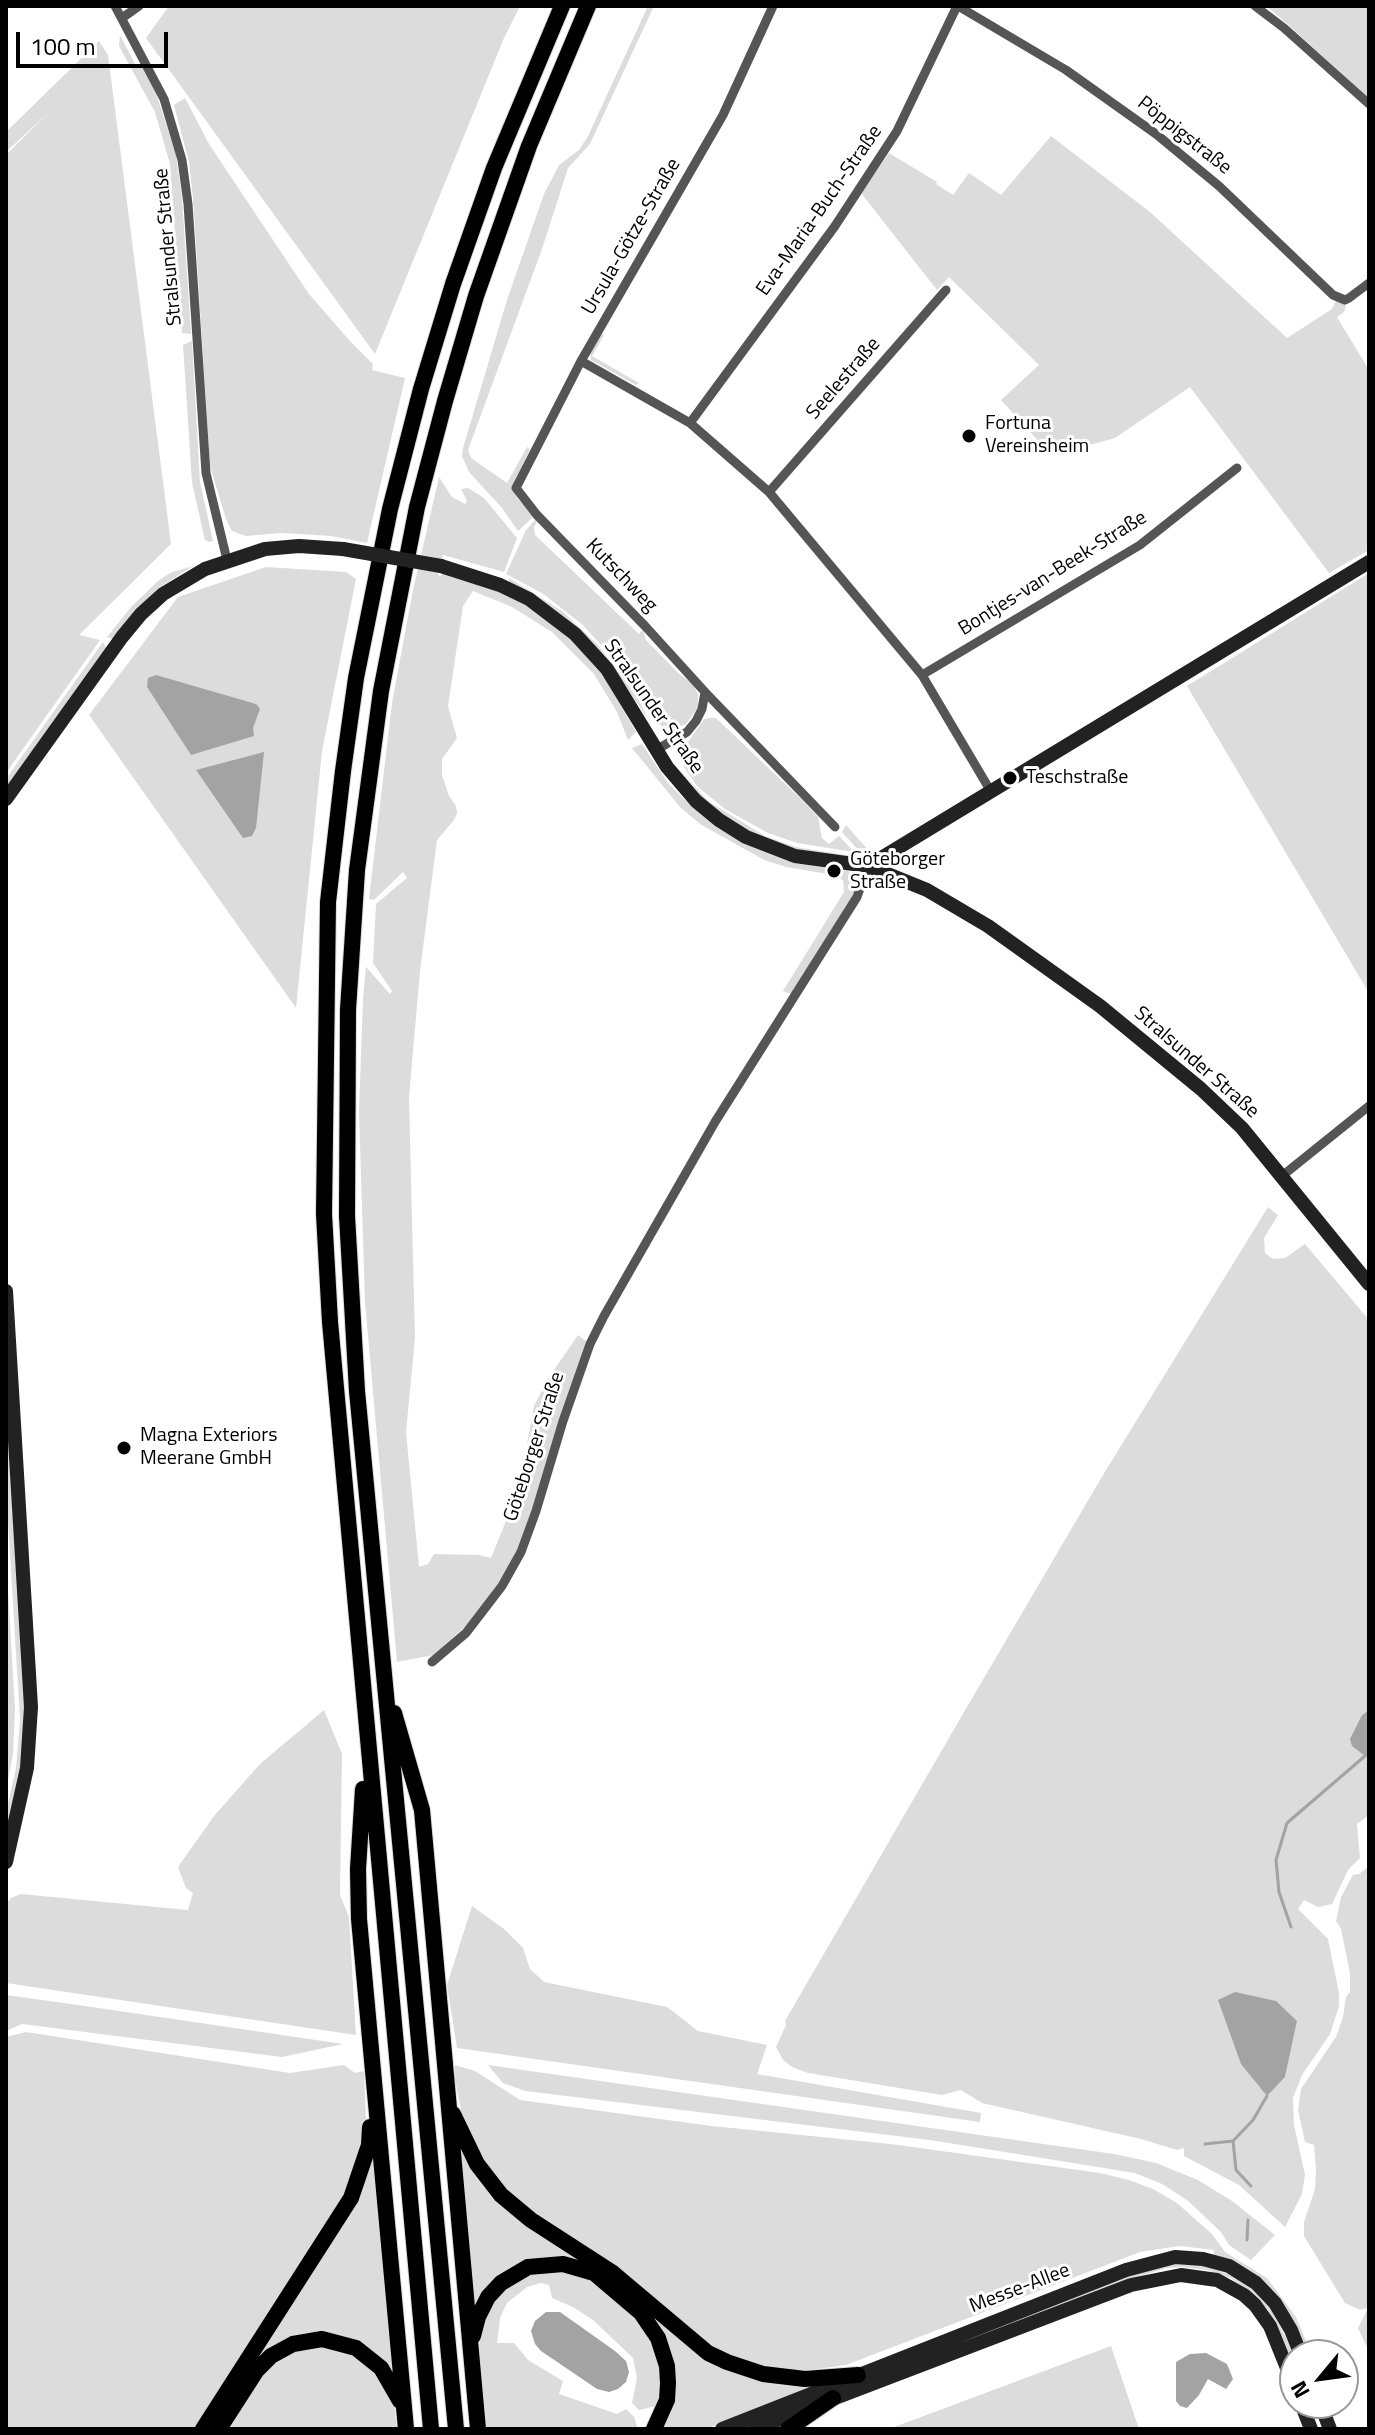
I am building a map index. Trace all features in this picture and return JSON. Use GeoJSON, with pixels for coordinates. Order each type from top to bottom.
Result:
{"type":"FeatureCollection","features":[{"type":"Feature","properties":{"kind":"highway"},"geometry":{"type":"LineString","coordinates":[[431,2429],[331,1335],[324,1214],[328,902],[356,678],[387,524],[421,389],[453,284],[494,168],[562,6]]}},
{"type":"Feature","properties":{"kind":"highway"},"geometry":{"type":"LineString","coordinates":[[456,2429],[357,1391],[347,1216],[348,1010],[357,870],[381,691],[417,507],[476,296],[529,146],[588,6]]}},
{"type":"Feature","properties":{"kind":"highway"},"geometry":{"type":"LineString","coordinates":[[384,1680],[422,1810],[478,2429]]}},
{"type":"Feature","properties":{"kind":"highway"},"geometry":{"type":"LineString","coordinates":[[367,1747],[358,1869],[373,2085],[406,2429]]}},
{"type":"Feature","properties":{"kind":"highway"},"geometry":{"type":"LineString","coordinates":[[203,2429],[351,2198],[369,2145],[373,2085]]}},
{"type":"Feature","properties":{"kind":"highway"},"geometry":{"type":"LineString","coordinates":[[446,2097],[466,2145],[501,2195],[531,2220],[613,2273],[708,2353],[763,2374],[805,2379],[858,2375]]}},
{"type":"Feature","properties":{"kind":"highway"},"geometry":{"type":"LineString","coordinates":[[470,2353],[478,2317],[488,2297],[501,2283],[528,2267],[563,2264],[594,2273],[641,2313],[658,2338],[667,2366],[668,2383],[667,2400],[654,2429]]}},
{"type":"Feature","properties":{"kind":"highway"},"geometry":{"type":"LineString","coordinates":[[219,2429],[257,2370],[271,2356],[293,2344],[322,2339],[356,2348],[381,2368],[405,2409]]}},
{"type":"Feature","properties":{"kind":"highway"},"geometry":{"type":"LineString","coordinates":[[788,2429],[833,2398]]}},
{"type":"Feature","properties":{"kind":"street","name":"Stralsunder Straße"},"geometry":{"type":"LineString","coordinates":[[115,6],[164,99],[182,160],[206,473],[227,560],[265,549],[299,546],[343,549],[441,566],[484,578],[520,594],[575,634],[607,669],[667,767],[696,801],[719,820],[746,837],[795,856],[868,866],[927,890],[953,904],[1100,1006],[1232,1118],[1369,1284]]}},
{"type":"Feature","properties":{"kind":"street"},"geometry":{"type":"LineString","coordinates":[[122,18],[139,6]]}},
{"type":"Feature","properties":{"kind":"street","name":"Ursula-Götze-Straße"},"geometry":{"type":"LineString","coordinates":[[517,483],[581,361],[723,115],[773,6]]}},
{"type":"Feature","properties":{"kind":"street","name":"Pöppigstraße"},"geometry":{"type":"LineString","coordinates":[[957,6],[1066,70],[1156,134],[1219,186],[1333,295],[1345,300],[1369,283]]}},
{"type":"Feature","properties":{"kind":"street","name":"Eva-Maria-Buch-Straße"},"geometry":{"type":"LineString","coordinates":[[690,423],[835,226],[897,131],[957,6]]}},
{"type":"Feature","properties":{"kind":"street"},"geometry":{"type":"LineString","coordinates":[[1255,6],[1369,104]]}},
{"type":"Feature","properties":{"kind":"street","name":"Seelestraße"},"geometry":{"type":"LineString","coordinates":[[769,492],[946,290]]}},
{"type":"Feature","properties":{"kind":"street"},"geometry":{"type":"LineString","coordinates":[[581,361],[690,423],[769,492],[922,675],[990,790]]}},
{"type":"Feature","properties":{"kind":"street","name":"Bontjes-van-Beek-Straße"},"geometry":{"type":"LineString","coordinates":[[922,675],[1140,545],[1237,468]]}},
{"type":"Feature","properties":{"kind":"street","name":"Kutschweg"},"geometry":{"type":"LineString","coordinates":[[517,483],[517,493],[537,515],[835,827]]}},
{"type":"Feature","properties":{"kind":"street"},"geometry":{"type":"LineString","coordinates":[[6,799],[141,614],[176,586],[227,560]]}},
{"type":"Feature","properties":{"kind":"street"},"geometry":{"type":"LineString","coordinates":[[868,866],[1369,562]]}},
{"type":"Feature","properties":{"kind":"street"},"geometry":{"type":"LineString","coordinates":[[656,750],[687,732],[702,709],[705,692]]}},
{"type":"Feature","properties":{"kind":"street","name":"Göteborger Straße"},"geometry":{"type":"LineString","coordinates":[[432,1662],[466,1633],[502,1586],[521,1552],[590,1344],[604,1316],[715,1122],[857,897],[868,866]]}},
{"type":"Feature","properties":{"kind":"street"},"geometry":{"type":"LineString","coordinates":[[1282,1176],[1369,1106]]}},
{"type":"Feature","properties":{"kind":"street"},"geometry":{"type":"LineString","coordinates":[[6,1291],[31,1707],[27,1768],[6,1862]]}},
{"type":"Feature","properties":{"kind":"street","name":"Messe-Allee"},"geometry":{"type":"LineString","coordinates":[[722,2429],[1126,2270],[1175,2257],[1203,2259],[1229,2266],[1256,2283],[1275,2303],[1295,2339]]}},
{"type":"Feature","properties":{"kind":"street","name":"Messe-Allee"},"geometry":{"type":"LineString","coordinates":[[754,2429],[1131,2285],[1160,2277],[1181,2275],[1217,2280],[1244,2295],[1255,2305],[1279,2347]]}},
{"type":"Feature","properties":{"kind":"shaded area"},"geometry":{"type":"Polygon","coordinates":[[[169,6],[520,6],[504,38],[375,354],[146,38],[169,6]]]}},
{"type":"Feature","properties":{"kind":"shaded area"},"geometry":{"type":"Polygon","coordinates":[[[648,6],[654,6],[590,144],[568,168],[542,249],[468,450],[471,458],[507,483],[527,447],[530,449],[512,487],[517,498],[534,516],[518,531],[469,472],[462,456],[463,448],[507,300],[544,194],[559,165],[579,150],[588,136],[648,6]]]}},
{"type":"Feature","properties":{"kind":"shaded area"},"geometry":{"type":"Polygon","coordinates":[[[1266,6],[1369,6],[1369,98],[1275,13],[1266,6]]]}},
{"type":"Feature","properties":{"kind":"shaded area"},"geometry":{"type":"Polygon","coordinates":[[[120,35],[136,66],[141,64],[155,90],[176,154],[191,334],[182,333],[170,164],[155,112],[119,46],[120,35]]]}},
{"type":"Feature","properties":{"kind":"shaded area"},"geometry":{"type":"Polygon","coordinates":[[[99,41],[108,55],[171,544],[79,635],[100,640],[6,773],[6,155],[49,112],[6,152],[6,132],[99,41]]]}},
{"type":"Feature","properties":{"kind":"shaded area"},"geometry":{"type":"Polygon","coordinates":[[[185,98],[209,144],[309,294],[373,364],[372,370],[405,378],[367,543],[331,536],[281,533],[246,536],[232,531],[226,519],[210,466],[193,198],[189,162],[174,105],[185,98]]]}},
{"type":"Feature","properties":{"kind":"shaded area"},"geometry":{"type":"Polygon","coordinates":[[[1051,136],[1150,212],[1287,338],[1332,309],[1336,300],[1347,302],[1344,312],[1337,317],[1369,370],[1369,550],[1329,573],[1190,387],[1115,438],[1068,451],[1044,447],[1001,400],[1039,365],[949,277],[937,290],[861,193],[889,153],[953,195],[969,173],[1001,195],[1051,136]]]}},
{"type":"Feature","properties":{"kind":"shaded area"},"geometry":{"type":"Polygon","coordinates":[[[601,333],[604,335],[592,356],[639,383],[636,385],[591,360],[590,353],[601,333]]]}},
{"type":"Feature","properties":{"kind":"shaded area"},"geometry":{"type":"Polygon","coordinates":[[[192,341],[200,482],[213,541],[209,542],[205,540],[192,483],[183,345],[192,341]]]}},
{"type":"Feature","properties":{"kind":"shaded area"},"geometry":{"type":"Polygon","coordinates":[[[439,477],[452,497],[465,504],[467,501],[461,489],[468,488],[484,498],[517,538],[504,572],[443,555],[438,575],[441,576],[442,572],[468,579],[518,599],[572,639],[604,675],[636,732],[628,740],[617,712],[594,674],[552,632],[512,607],[473,591],[463,606],[448,706],[457,738],[442,759],[442,775],[457,813],[437,840],[420,971],[409,1097],[415,1338],[406,1432],[419,1567],[428,1564],[434,1554],[491,1558],[519,1489],[534,1406],[578,1335],[586,1341],[559,1419],[534,1508],[518,1551],[499,1584],[469,1623],[434,1655],[397,1662],[365,1302],[359,1112],[363,999],[366,967],[390,994],[392,991],[373,963],[376,904],[407,878],[403,872],[374,900],[369,899],[392,703],[413,590],[439,477]]]}},
{"type":"Feature","properties":{"kind":"shaded area"},"geometry":{"type":"Polygon","coordinates":[[[536,519],[535,535],[639,634],[643,629],[646,640],[692,683],[698,694],[698,707],[686,724],[668,732],[650,715],[616,662],[583,625],[542,593],[506,574],[526,530],[536,519]]]}},
{"type":"Feature","properties":{"kind":"shaded area"},"geometry":{"type":"Polygon","coordinates":[[[193,566],[157,589],[113,639],[107,637],[158,581],[170,573],[193,566]]]}},
{"type":"Feature","properties":{"kind":"shaded area"},"geometry":{"type":"Polygon","coordinates":[[[266,567],[346,572],[356,579],[322,751],[296,1008],[89,715],[178,597],[266,567]]]}},
{"type":"Feature","properties":{"kind":"shaded area"},"geometry":{"type":"Polygon","coordinates":[[[1369,573],[1369,993],[1187,686],[1369,573]]]}},
{"type":"Feature","properties":{"kind":"shaded area"},"geometry":{"type":"Polygon","coordinates":[[[509,578],[562,611],[598,645],[637,697],[650,722],[611,665],[580,630],[540,599],[509,582],[509,578]]]}},
{"type":"Feature","properties":{"kind":"shaded area"},"geometry":{"type":"Polygon","coordinates":[[[103,642],[106,648],[6,788],[6,779],[103,642]]]}},
{"type":"Feature","properties":{"kind":"shaded area"},"geometry":{"type":"Polygon","coordinates":[[[156,675],[256,704],[260,709],[253,728],[254,736],[191,755],[147,687],[148,678],[156,675]]]}},
{"type":"Feature","properties":{"kind":"shaded area"},"geometry":{"type":"Polygon","coordinates":[[[716,718],[818,817],[822,838],[829,844],[839,836],[854,852],[797,843],[768,833],[725,809],[697,786],[684,767],[681,752],[704,719],[716,718]]]}},
{"type":"Feature","properties":{"kind":"shaded area"},"geometry":{"type":"Polygon","coordinates":[[[642,744],[668,783],[686,801],[742,842],[788,860],[848,871],[854,876],[854,893],[791,994],[783,991],[844,892],[843,880],[834,875],[764,860],[700,824],[680,807],[632,748],[642,744]]]}},
{"type":"Feature","properties":{"kind":"shaded area"},"geometry":{"type":"Polygon","coordinates":[[[264,752],[256,828],[252,836],[243,838],[196,770],[264,752]]]}},
{"type":"Feature","properties":{"kind":"shaded area"},"geometry":{"type":"Polygon","coordinates":[[[681,771],[708,801],[765,836],[796,847],[863,858],[794,849],[764,839],[737,825],[707,803],[681,771]]]}},
{"type":"Feature","properties":{"kind":"shaded area"},"geometry":{"type":"Polygon","coordinates":[[[846,825],[871,853],[861,853],[842,832],[846,825]]]}},
{"type":"Feature","properties":{"kind":"shaded area"},"geometry":{"type":"Polygon","coordinates":[[[1268,1207],[1278,1215],[1264,1238],[1265,1253],[1273,1259],[1285,1258],[1305,1244],[1369,1320],[1369,1710],[1362,1715],[1352,1746],[1369,1757],[1369,1815],[1357,1824],[1360,1858],[1348,1870],[1332,1904],[1318,1907],[1304,1900],[1298,1909],[1328,1939],[1339,2006],[1330,2034],[1302,2075],[1293,2098],[1294,2125],[1305,2175],[1302,2194],[1285,2227],[1239,2185],[1184,2156],[1184,2148],[1177,2150],[982,2103],[961,2090],[942,2095],[808,2073],[783,2060],[776,2047],[785,2021],[1103,1475],[1268,1207]],[[1297,2021],[1267,2095],[1285,2077],[1297,2021]]]}},
{"type":"Feature","properties":{"kind":"shaded area"},"geometry":{"type":"Polygon","coordinates":[[[6,1401],[25,1714],[23,1757],[6,1835],[6,1812],[16,1768],[20,1720],[6,1487],[6,1401]]]}},
{"type":"Feature","properties":{"kind":"shaded area"},"geometry":{"type":"Polygon","coordinates":[[[6,1556],[15,1708],[13,1754],[6,1791],[6,1556]]]}},
{"type":"Feature","properties":{"kind":"shaded area"},"geometry":{"type":"Polygon","coordinates":[[[324,1710],[342,1754],[340,1895],[349,1917],[356,2035],[6,1983],[6,1904],[11,1898],[21,1894],[188,1910],[193,1893],[186,1888],[178,1867],[214,1816],[260,1764],[324,1710]]]}},
{"type":"Feature","properties":{"kind":"shaded area"},"geometry":{"type":"Polygon","coordinates":[[[1369,1710],[1369,1757],[1352,1746],[1350,1739],[1362,1715],[1369,1710]]]}},
{"type":"Feature","properties":{"kind":"shaded area"},"geometry":{"type":"Polygon","coordinates":[[[1369,1866],[1369,2352],[1358,2328],[1368,2308],[1360,2310],[1345,2303],[1304,2236],[1304,2222],[1315,2189],[1316,2170],[1314,2145],[1305,2142],[1298,2110],[1301,2089],[1336,2037],[1350,1992],[1350,1973],[1341,1929],[1336,1921],[1341,1897],[1353,1875],[1369,1866]]]}},
{"type":"Feature","properties":{"kind":"shaded area"},"geometry":{"type":"Polygon","coordinates":[[[472,1906],[504,1929],[523,1948],[530,1969],[544,1982],[667,2007],[698,2031],[767,2045],[757,2074],[981,2113],[980,2122],[457,2048],[447,1985],[472,1906]]]}},
{"type":"Feature","properties":{"kind":"shaded area"},"geometry":{"type":"Polygon","coordinates":[[[1235,1992],[1276,2001],[1297,2021],[1285,2077],[1267,2096],[1241,2064],[1218,2000],[1235,1992]]]}},
{"type":"Feature","properties":{"kind":"shaded area"},"geometry":{"type":"Polygon","coordinates":[[[6,1995],[343,2044],[282,2057],[22,2024],[6,2031],[6,1995]]]}},
{"type":"Feature","properties":{"kind":"shaded area"},"geometry":{"type":"Polygon","coordinates":[[[26,2032],[290,2073],[344,2065],[355,2073],[364,2071],[366,2119],[345,2198],[199,2429],[6,2429],[6,2037],[26,2032]]]}},
{"type":"Feature","properties":{"kind":"shaded area"},"geometry":{"type":"Polygon","coordinates":[[[455,2065],[475,2071],[520,2100],[712,2126],[891,2144],[1100,2173],[1129,2180],[1177,2203],[1212,2234],[1225,2252],[1267,2278],[1296,2317],[1305,2339],[1300,2339],[1292,2320],[1214,2255],[1214,2250],[1180,2246],[1140,2252],[846,2365],[803,2371],[752,2364],[711,2346],[502,2187],[484,2164],[463,2120],[455,2065]]]}},
{"type":"Feature","properties":{"kind":"shaded area"},"geometry":{"type":"Polygon","coordinates":[[[488,2065],[1114,2154],[1156,2163],[1198,2180],[1232,2201],[1275,2235],[1251,2260],[1229,2245],[1221,2232],[1187,2200],[1162,2184],[1135,2173],[930,2140],[525,2091],[503,2083],[488,2065]]]}},
{"type":"Feature","properties":{"kind":"shaded area"},"geometry":{"type":"Polygon","coordinates":[[[458,2135],[470,2159],[711,2358],[823,2382],[706,2429],[659,2429],[673,2370],[613,2282],[528,2264],[475,2316],[458,2135]]]}},
{"type":"Feature","properties":{"kind":"shaded area"},"geometry":{"type":"Polygon","coordinates":[[[372,2145],[396,2384],[380,2360],[291,2340],[213,2429],[372,2145]]]}},
{"type":"Feature","properties":{"kind":"shaded area"},"geometry":{"type":"Polygon","coordinates":[[[1196,2263],[1232,2275],[1252,2288],[1270,2307],[1287,2339],[1281,2339],[1268,2310],[1230,2278],[1207,2270],[1166,2268],[1121,2282],[744,2429],[730,2429],[1135,2273],[1165,2264],[1196,2263]]]}},
{"type":"Feature","properties":{"kind":"shaded area"},"geometry":{"type":"Polygon","coordinates":[[[545,2269],[585,2274],[636,2314],[660,2356],[661,2405],[639,2410],[632,2403],[637,2378],[633,2358],[593,2320],[552,2298],[549,2285],[541,2283],[527,2287],[507,2303],[500,2318],[497,2343],[514,2343],[528,2360],[563,2381],[559,2394],[617,2414],[626,2409],[634,2417],[638,2429],[487,2429],[479,2351],[489,2306],[509,2284],[545,2269]]]}},
{"type":"Feature","properties":{"kind":"shaded area"},"geometry":{"type":"Polygon","coordinates":[[[546,2312],[560,2312],[615,2351],[626,2361],[629,2372],[626,2382],[609,2392],[597,2389],[541,2351],[531,2331],[535,2321],[546,2312]]]}},
{"type":"Feature","properties":{"kind":"shaded area"},"geometry":{"type":"Polygon","coordinates":[[[320,2343],[367,2360],[394,2405],[397,2429],[223,2429],[274,2359],[320,2343]]]}},
{"type":"Feature","properties":{"kind":"shaded area"},"geometry":{"type":"Polygon","coordinates":[[[1111,2346],[1139,2429],[889,2429],[1111,2346]]]}},
{"type":"Feature","properties":{"kind":"shaded area"},"geometry":{"type":"Polygon","coordinates":[[[1206,2353],[1227,2364],[1233,2379],[1226,2389],[1208,2379],[1187,2408],[1180,2406],[1176,2401],[1176,2362],[1190,2354],[1206,2353]]]}},
{"type":"Feature","properties":{"kind":"waterway"},"geometry":{"type":"LineString","coordinates":[[1291,1927],[1279,1892],[1276,1860],[1287,1823],[1365,1756]]}},
{"type":"Feature","properties":{"kind":"waterway"},"geometry":{"type":"LineString","coordinates":[[1251,2186],[1236,2170],[1233,2141],[1253,2120],[1267,2096]]}},
{"type":"Feature","properties":{"kind":"waterway"},"geometry":{"type":"LineString","coordinates":[[1205,2144],[1233,2141]]}},
{"type":"Feature","properties":{"kind":"waterway"},"geometry":{"type":"LineString","coordinates":[[1247,2240],[1248,2220]]}},
{"type":"Feature","properties":{"kind":"place","name":"Fortuna Vereinsheim"},"geometry":{"type":"Point","coordinates":[969,436]}},
{"type":"Feature","properties":{"kind":"place","name":"Teschstraße"},"geometry":{"type":"Point","coordinates":[1010,778]}},
{"type":"Feature","properties":{"kind":"place","name":"Göteborger Straße"},"geometry":{"type":"Point","coordinates":[834,871]}},
{"type":"Feature","properties":{"kind":"place","name":"Magna Exteriors Meerane GmbH"},"geometry":{"type":"Point","coordinates":[124,1448]}}]}
